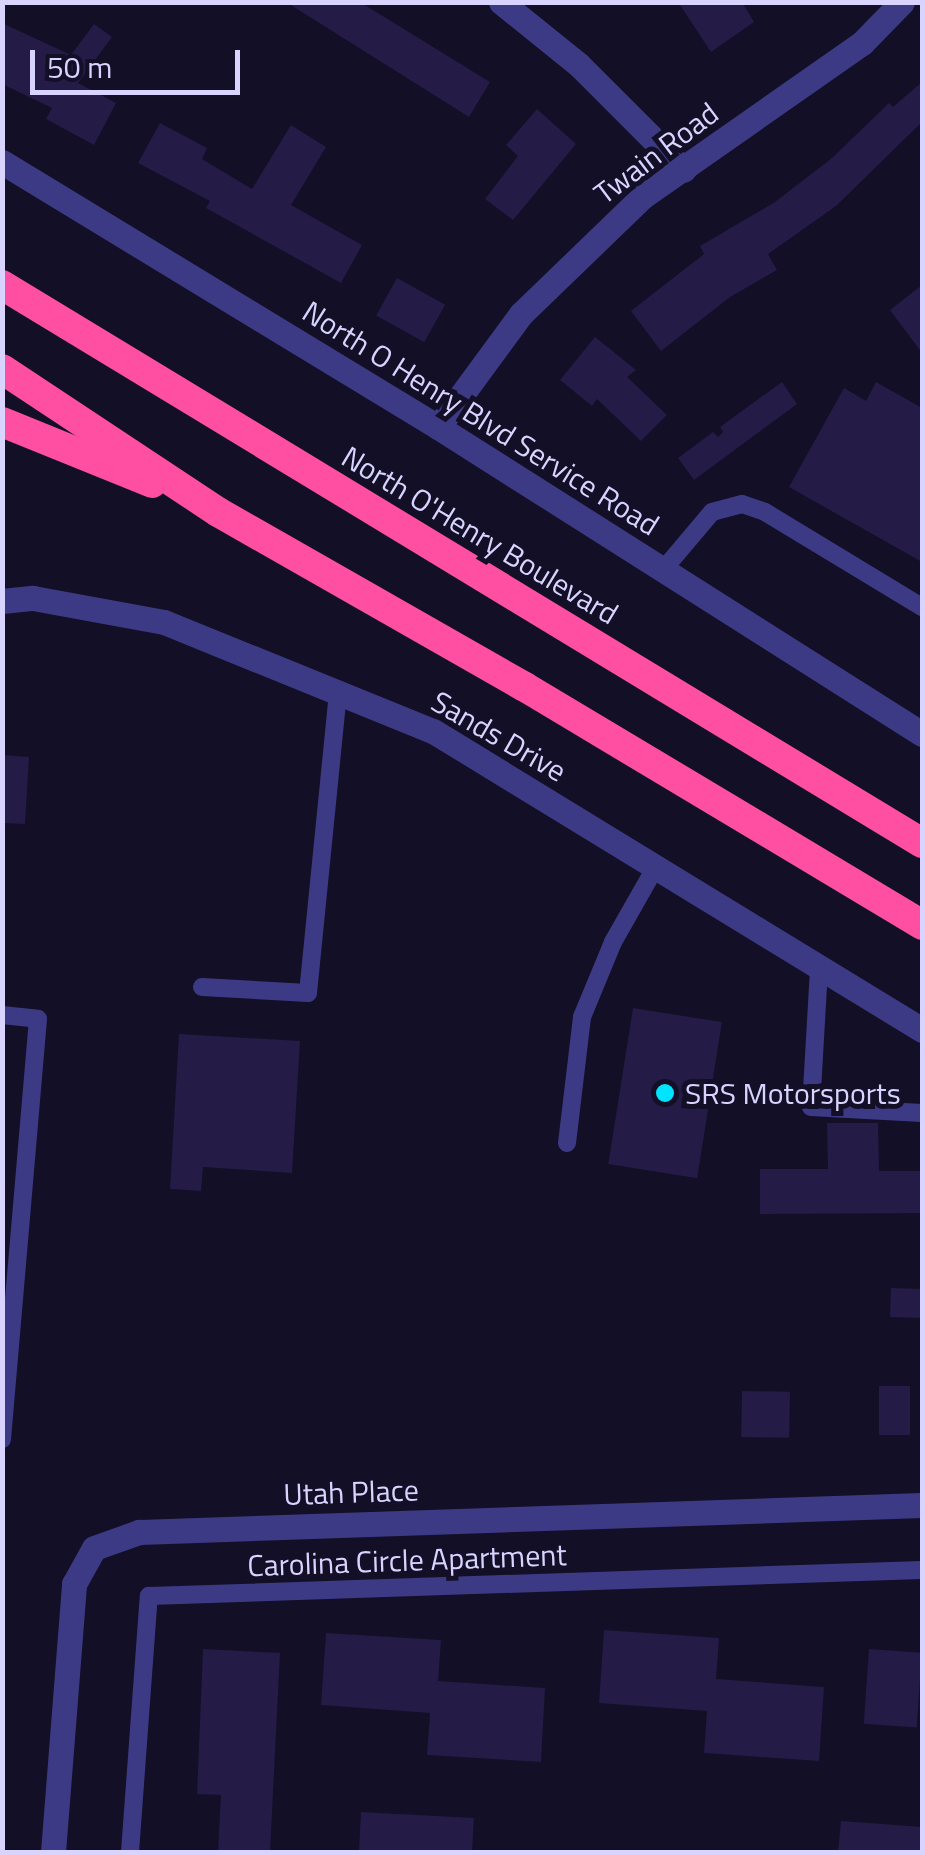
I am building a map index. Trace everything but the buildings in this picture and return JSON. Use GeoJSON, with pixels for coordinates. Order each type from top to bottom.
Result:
{"type":"FeatureCollection","features":[{"type":"Feature","properties":{"kind":"highway","name":"North O'Henry Boulevard"},"geometry":{"type":"LineString","coordinates":[[2,286],[922,843]]}},
{"type":"Feature","properties":{"kind":"highway"},"geometry":{"type":"LineString","coordinates":[[2,370],[218,512],[525,687],[922,925]]}},
{"type":"Feature","properties":{"kind":"highway"},"geometry":{"type":"LineString","coordinates":[[2,422],[218,512]]}},
{"type":"Feature","properties":{"kind":"street"},"geometry":{"type":"LineString","coordinates":[[501,2],[579,65],[684,170]]}},
{"type":"Feature","properties":{"kind":"street","name":"Twain Road"},"geometry":{"type":"LineString","coordinates":[[438,427],[520,314],[642,196],[862,43],[902,2]]}},
{"type":"Feature","properties":{"kind":"street","name":"North O Henry Blvd Service Road"},"geometry":{"type":"LineString","coordinates":[[2,162],[438,427],[922,734]]}},
{"type":"Feature","properties":{"kind":"street","name":"Sands Drive"},"geometry":{"type":"LineString","coordinates":[[2,601],[32,598],[164,622],[433,731],[922,1030]]}},
{"type":"Feature","properties":{"kind":"street","name":"Utah Place"},"geometry":{"type":"LineString","coordinates":[[53,1852],[74,1584],[94,1548],[139,1532],[922,1505]]}},
{"type":"Feature","properties":{"kind":"lane"},"geometry":{"type":"LineString","coordinates":[[664,570],[712,512],[742,504],[765,512],[922,607]]}},
{"type":"Feature","properties":{"kind":"lane"},"geometry":{"type":"LineString","coordinates":[[202,987],[308,993],[338,691]]}},
{"type":"Feature","properties":{"kind":"lane"},"geometry":{"type":"LineString","coordinates":[[567,1143],[582,1017],[612,942],[656,868]]}},
{"type":"Feature","properties":{"kind":"lane"},"geometry":{"type":"LineString","coordinates":[[820,968],[811,1107],[922,1113]]}},
{"type":"Feature","properties":{"kind":"lane"},"geometry":{"type":"LineString","coordinates":[[2,1016],[38,1019],[2,1438]]}},
{"type":"Feature","properties":{"kind":"lane","name":"Carolina Circle Apartment"},"geometry":{"type":"LineString","coordinates":[[130,1852],[150,1596],[922,1570]]}},
{"type":"Feature","properties":{"kind":"place","name":"SRS Motorsports"},"geometry":{"type":"Point","coordinates":[665,1093]}}]}
